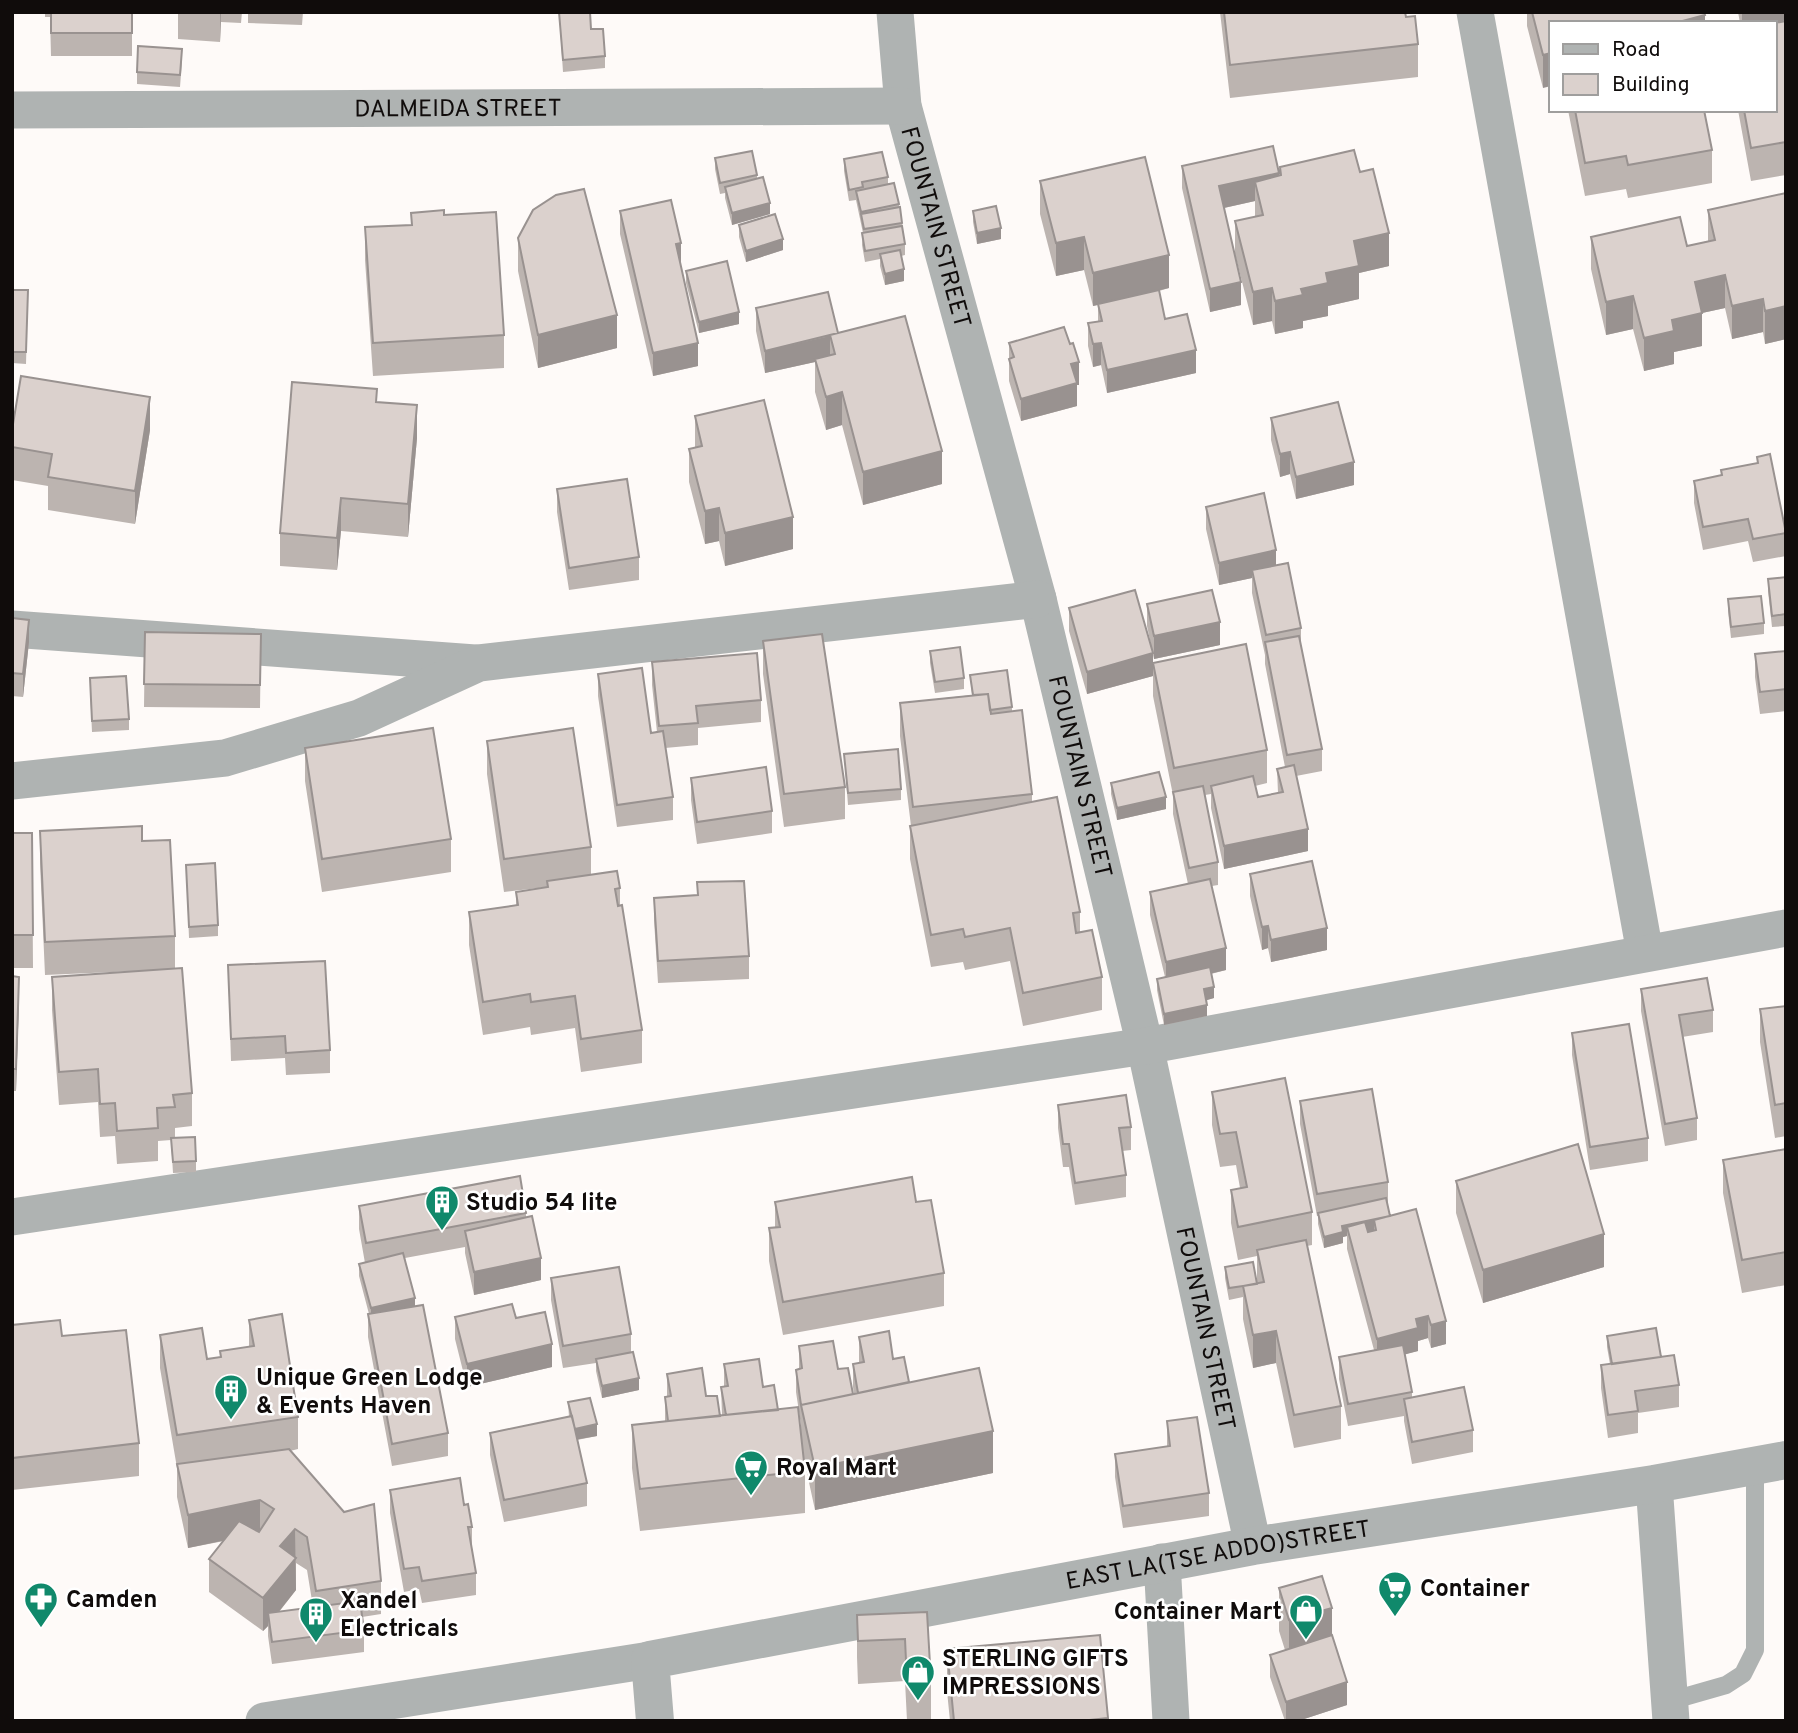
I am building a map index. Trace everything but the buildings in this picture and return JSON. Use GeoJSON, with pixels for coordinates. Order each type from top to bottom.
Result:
{"type":"FeatureCollection","features":[{"type":"Feature","properties":{"kind":"street","name":"FOUNTAIN STREET"},"geometry":{"type":"LineString","coordinates":[[895,12],[903,106],[1038,599],[1145,1046],[1253,1546]]}},
{"type":"Feature","properties":{"kind":"street"},"geometry":{"type":"LineString","coordinates":[[1475,12],[1645,953]]}},
{"type":"Feature","properties":{"kind":"street","name":"DALMEIDA STREET"},"geometry":{"type":"LineString","coordinates":[[12,110],[903,106]]}},
{"type":"Feature","properties":{"kind":"street"},"geometry":{"type":"LineString","coordinates":[[12,629],[479,663],[1038,599]]}},
{"type":"Feature","properties":{"kind":"street"},"geometry":{"type":"LineString","coordinates":[[12,781],[225,758],[359,718],[479,663]]}},
{"type":"Feature","properties":{"kind":"street"},"geometry":{"type":"LineString","coordinates":[[12,1217],[1145,1046],[1786,928]]}},
{"type":"Feature","properties":{"kind":"street","name":"EAST LA(TSE ADDO)STREET"},"geometry":{"type":"LineString","coordinates":[[650,1660],[1162,1562],[1770,1463]]}},
{"type":"Feature","properties":{"kind":"street"},"geometry":{"type":"LineString","coordinates":[[1654,1484],[1671,1711]]}},
{"type":"Feature","properties":{"kind":"street"},"geometry":{"type":"LineString","coordinates":[[1162,1562],[1171,1721]]}},
{"type":"Feature","properties":{"kind":"street"},"geometry":{"type":"LineString","coordinates":[[264,1721],[650,1660],[655,1721]]}},
{"type":"Feature","properties":{"kind":"lane"},"geometry":{"type":"LineString","coordinates":[[1671,1711],[1743,1674],[1755,1650],[1770,1463]]}},
{"type":"Feature","properties":{"kind":"place","name":"Studio 54 lite"},"geometry":{"type":"Point","coordinates":[442,1232]}},
{"type":"Feature","properties":{"kind":"place","name":"Unique Green Lodge & Events Haven"},"geometry":{"type":"Point","coordinates":[231,1421]}},
{"type":"Feature","properties":{"kind":"place","name":"Royal Mart"},"geometry":{"type":"Point","coordinates":[751,1497]}},
{"type":"Feature","properties":{"kind":"place","name":"Container"},"geometry":{"type":"Point","coordinates":[1395,1618]}},
{"type":"Feature","properties":{"kind":"place","name":"Camden"},"geometry":{"type":"Point","coordinates":[41,1629]}},
{"type":"Feature","properties":{"kind":"place","name":"Container Mart"},"geometry":{"type":"Point","coordinates":[1306,1641]}},
{"type":"Feature","properties":{"kind":"place","name":"Xandel Electricals"},"geometry":{"type":"Point","coordinates":[316,1644]}},
{"type":"Feature","properties":{"kind":"place","name":"STERLING GIFTS IMPRESSIONS"},"geometry":{"type":"Point","coordinates":[918,1702]}}]}
